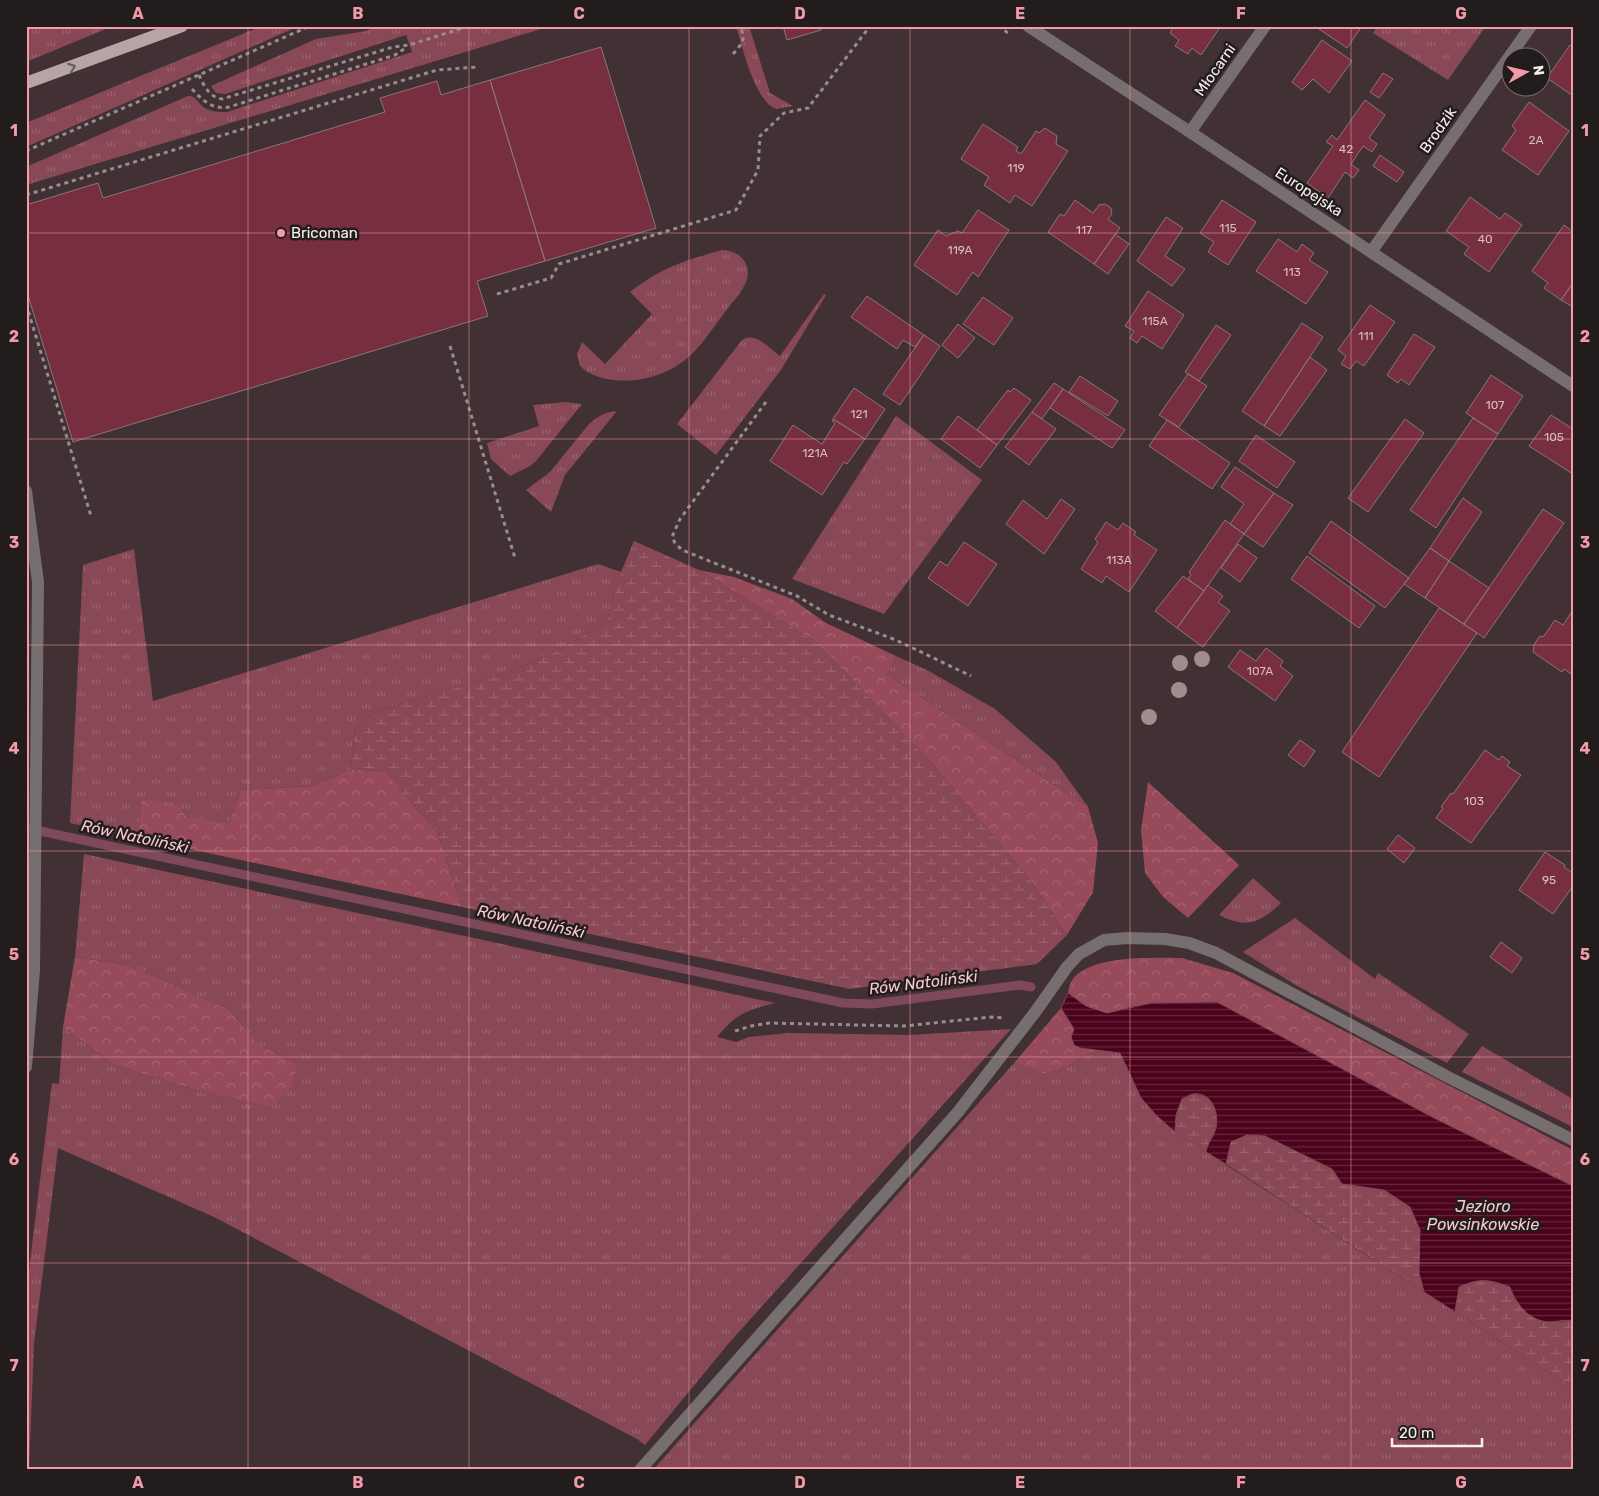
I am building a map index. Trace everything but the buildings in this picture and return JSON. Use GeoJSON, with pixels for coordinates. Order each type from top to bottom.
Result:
{"type":"FeatureCollection","features":[{"type":"Feature","properties":{"kind":"main road"},"geometry":{"type":"LineString","coordinates":[[26,84],[182,26]]}},
{"type":"Feature","properties":{"kind":"street","name":"Europejska"},"geometry":{"type":"LineString","coordinates":[[1028,26],[1573,386]]}},
{"type":"Feature","properties":{"kind":"street","name":"Młocarni"},"geometry":{"type":"LineString","coordinates":[[1190,132],[1265,26]]}},
{"type":"Feature","properties":{"kind":"street","name":"Brodzik"},"geometry":{"type":"LineString","coordinates":[[1371,252],[1531,26]]}},
{"type":"Feature","properties":{"kind":"street"},"geometry":{"type":"LineString","coordinates":[[26,491],[38,582],[34,970],[26,1067]]}},
{"type":"Feature","properties":{"kind":"street"},"geometry":{"type":"LineString","coordinates":[[640,1470],[958,1112],[1030,1019],[1067,967],[1079,954],[1104,940],[1127,938],[1165,939],[1189,943],[1216,952],[1440,1072],[1573,1140]]}},
{"type":"Feature","properties":{"kind":"path"},"geometry":{"type":"LineString","coordinates":[[26,152],[310,26]]}},
{"type":"Feature","properties":{"kind":"path"},"geometry":{"type":"LineString","coordinates":[[199,75],[210,95],[222,99],[469,26]]}},
{"type":"Feature","properties":{"kind":"path"},"geometry":{"type":"LineString","coordinates":[[733,54],[742,44],[744,38],[739,26]]}},
{"type":"Feature","properties":{"kind":"path"},"geometry":{"type":"LineString","coordinates":[[497,294],[551,278],[559,264],[736,210],[758,170],[760,136],[784,113],[808,108],[870,26]]}},
{"type":"Feature","properties":{"kind":"path"},"geometry":{"type":"LineString","coordinates":[[192,89],[211,106],[219,109],[229,107],[395,55],[410,45]]}},
{"type":"Feature","properties":{"kind":"path"},"geometry":{"type":"LineString","coordinates":[[26,195],[436,70],[477,67]]}},
{"type":"Feature","properties":{"kind":"path"},"geometry":{"type":"LineString","coordinates":[[26,304],[91,516]]}},
{"type":"Feature","properties":{"kind":"path"},"geometry":{"type":"LineString","coordinates":[[450,346],[515,558]]}},
{"type":"Feature","properties":{"kind":"path"},"geometry":{"type":"LineString","coordinates":[[766,402],[680,519],[672,537],[675,543],[682,550],[797,596],[830,615],[896,640],[971,676]]}},
{"type":"Feature","properties":{"kind":"path"},"geometry":{"type":"LineString","coordinates":[[735,1031],[769,1023],[904,1026],[992,1017],[1030,1019]]}},
{"type":"Feature","properties":{"kind":"green space"},"geometry":{"type":"Polygon","coordinates":[[[26,26],[113,26],[26,62],[26,26]]]}},
{"type":"Feature","properties":{"kind":"green space"},"geometry":{"type":"Polygon","coordinates":[[[262,26],[299,26],[26,147],[26,123],[262,26]]]}},
{"type":"Feature","properties":{"kind":"green space"},"geometry":{"type":"Polygon","coordinates":[[[378,26],[551,26],[26,185],[26,167],[188,96],[195,98],[208,109],[227,112],[412,52],[406,35],[225,94],[216,93],[211,86],[316,39],[366,31],[378,26]]]}},
{"type":"Feature","properties":{"kind":"green space"},"geometry":{"type":"Polygon","coordinates":[[[736,26],[749,26],[770,93],[793,106],[776,109],[768,104],[761,95],[750,72],[736,26]]]}},
{"type":"Feature","properties":{"kind":"green space"},"geometry":{"type":"Polygon","coordinates":[[[1378,26],[1486,26],[1448,80],[1373,33],[1378,26]]]}},
{"type":"Feature","properties":{"kind":"green space"},"geometry":{"type":"Polygon","coordinates":[[[722,250],[736,253],[743,259],[748,272],[746,283],[703,342],[687,359],[658,375],[625,381],[600,377],[580,366],[577,354],[582,342],[605,364],[652,314],[630,292],[663,271],[722,250]]]}},
{"type":"Feature","properties":{"kind":"green space"},"geometry":{"type":"Polygon","coordinates":[[[824,294],[826,295],[781,370],[716,455],[677,424],[742,340],[747,338],[757,339],[780,356],[824,294]]]}},
{"type":"Feature","properties":{"kind":"green space"},"geometry":{"type":"Polygon","coordinates":[[[566,402],[582,404],[530,466],[510,476],[491,459],[487,443],[539,426],[533,405],[566,402]]]}},
{"type":"Feature","properties":{"kind":"green space"},"geometry":{"type":"Polygon","coordinates":[[[617,411],[565,475],[551,512],[526,490],[550,472],[589,424],[602,415],[617,411]]]}},
{"type":"Feature","properties":{"kind":"green space"},"geometry":{"type":"Polygon","coordinates":[[[896,416],[982,480],[884,614],[792,579],[896,416]]]}},
{"type":"Feature","properties":{"kind":"green space"},"geometry":{"type":"Polygon","coordinates":[[[634,541],[699,570],[815,641],[934,766],[1032,882],[1067,935],[1037,964],[850,989],[462,907],[438,834],[386,772],[351,769],[355,729],[377,711],[516,670],[566,646],[606,622],[621,572],[634,541]]]}},
{"type":"Feature","properties":{"kind":"green space"},"geometry":{"type":"Polygon","coordinates":[[[134,549],[153,701],[598,564],[621,572],[606,622],[566,646],[516,670],[377,711],[355,729],[351,769],[314,786],[241,790],[229,823],[184,816],[143,799],[138,838],[70,823],[83,565],[134,549]]]}},
{"type":"Feature","properties":{"kind":"green space"},"geometry":{"type":"Polygon","coordinates":[[[699,570],[734,577],[792,599],[826,623],[896,656],[887,675],[1088,807],[1098,843],[1093,892],[1067,935],[1032,882],[934,766],[815,641],[699,570]]]}},
{"type":"Feature","properties":{"kind":"green space"},"geometry":{"type":"Polygon","coordinates":[[[896,656],[927,670],[995,709],[1056,762],[1088,807],[887,675],[896,656]]]}},
{"type":"Feature","properties":{"kind":"green space"},"geometry":{"type":"Polygon","coordinates":[[[351,769],[386,772],[438,834],[462,907],[138,838],[142,799],[178,804],[185,816],[229,823],[241,790],[314,786],[351,769]]]}},
{"type":"Feature","properties":{"kind":"green space"},"geometry":{"type":"Polygon","coordinates":[[[1148,782],[1239,865],[1188,918],[1163,897],[1145,873],[1141,830],[1148,782]]]}},
{"type":"Feature","properties":{"kind":"green space"},"geometry":{"type":"Polygon","coordinates":[[[84,854],[775,1003],[742,1014],[730,1023],[717,1037],[736,1042],[749,1037],[788,1033],[910,1035],[1011,1029],[729,1343],[645,1445],[637,1439],[214,1217],[58,1148],[34,1344],[29,1470],[26,1470],[26,1294],[52,1083],[59,1084],[63,1027],[115,1065],[186,1087],[270,1108],[297,1064],[258,1044],[230,1010],[128,965],[75,957],[84,854]]]}},
{"type":"Feature","properties":{"kind":"green space"},"geometry":{"type":"Polygon","coordinates":[[[1253,878],[1281,903],[1266,915],[1253,922],[1238,922],[1219,915],[1253,878]]]}},
{"type":"Feature","properties":{"kind":"green space"},"geometry":{"type":"Polygon","coordinates":[[[1295,918],[1375,979],[1378,973],[1469,1034],[1447,1063],[1299,987],[1243,952],[1295,918]]]}},
{"type":"Feature","properties":{"kind":"green space"},"geometry":{"type":"Polygon","coordinates":[[[75,957],[128,965],[230,1010],[258,1044],[297,1064],[292,1087],[270,1108],[186,1087],[115,1065],[63,1027],[75,957]]]}},
{"type":"Feature","properties":{"kind":"green space"},"geometry":{"type":"Polygon","coordinates":[[[1182,958],[1233,973],[1573,1150],[1573,1186],[1434,1118],[1217,1002],[1134,1006],[1107,1013],[1086,1006],[1068,993],[1071,982],[1079,973],[1091,966],[1122,959],[1182,958]]]}},
{"type":"Feature","properties":{"kind":"green space"},"geometry":{"type":"Polygon","coordinates":[[[1061,1008],[1074,1029],[1080,1048],[1096,1049],[1068,1066],[1045,1074],[1014,1063],[1061,1008]]]}},
{"type":"Feature","properties":{"kind":"green space"},"geometry":{"type":"Polygon","coordinates":[[[1482,1046],[1573,1099],[1573,1127],[1462,1072],[1482,1046]]]}},
{"type":"Feature","properties":{"kind":"green space"},"geometry":{"type":"Polygon","coordinates":[[[1096,1049],[1120,1053],[1141,1098],[1175,1132],[1573,1388],[1573,1470],[653,1470],[1014,1063],[1045,1074],[1068,1066],[1096,1049]]]}},
{"type":"Feature","properties":{"kind":"green space"},"geometry":{"type":"Polygon","coordinates":[[[1194,1094],[1209,1099],[1216,1111],[1216,1126],[1206,1152],[1175,1132],[1176,1115],[1182,1099],[1194,1094]]]}},
{"type":"Feature","properties":{"kind":"green space"},"geometry":{"type":"Polygon","coordinates":[[[1247,1135],[1265,1136],[1332,1169],[1342,1184],[1384,1190],[1410,1207],[1420,1230],[1419,1273],[1424,1292],[1226,1164],[1230,1142],[1247,1135]]]}},
{"type":"Feature","properties":{"kind":"green space"},"geometry":{"type":"Polygon","coordinates":[[[1475,1280],[1493,1281],[1510,1287],[1515,1299],[1547,1322],[1573,1321],[1573,1388],[1455,1312],[1459,1287],[1475,1280]]]}},
{"type":"Feature","properties":{"kind":"water","name":"Jezioro Powsinkowskie"},"geometry":{"type":"Polygon","coordinates":[[[1068,993],[1086,1006],[1107,1013],[1151,1003],[1217,1002],[1434,1118],[1573,1186],[1573,1321],[1549,1322],[1535,1318],[1524,1310],[1516,1300],[1510,1287],[1496,1282],[1484,1281],[1473,1282],[1459,1287],[1455,1312],[1424,1292],[1419,1273],[1420,1230],[1410,1207],[1384,1190],[1342,1184],[1332,1169],[1265,1136],[1247,1135],[1231,1142],[1226,1164],[1206,1152],[1217,1125],[1217,1118],[1213,1105],[1205,1096],[1193,1094],[1182,1099],[1176,1115],[1175,1132],[1141,1098],[1120,1053],[1080,1048],[1074,1045],[1071,1037],[1074,1029],[1061,1008],[1068,993]]]}},
{"type":"Feature","properties":{"kind":"waterway","name":"Rów Natoliński"},"geometry":{"type":"LineString","coordinates":[[26,828],[843,1003],[872,1004],[1020,985],[1031,987]]}},
{"type":"Feature","properties":{"kind":"place","name":"Bricoman"},"geometry":{"type":"Point","coordinates":[281,233]}}]}
